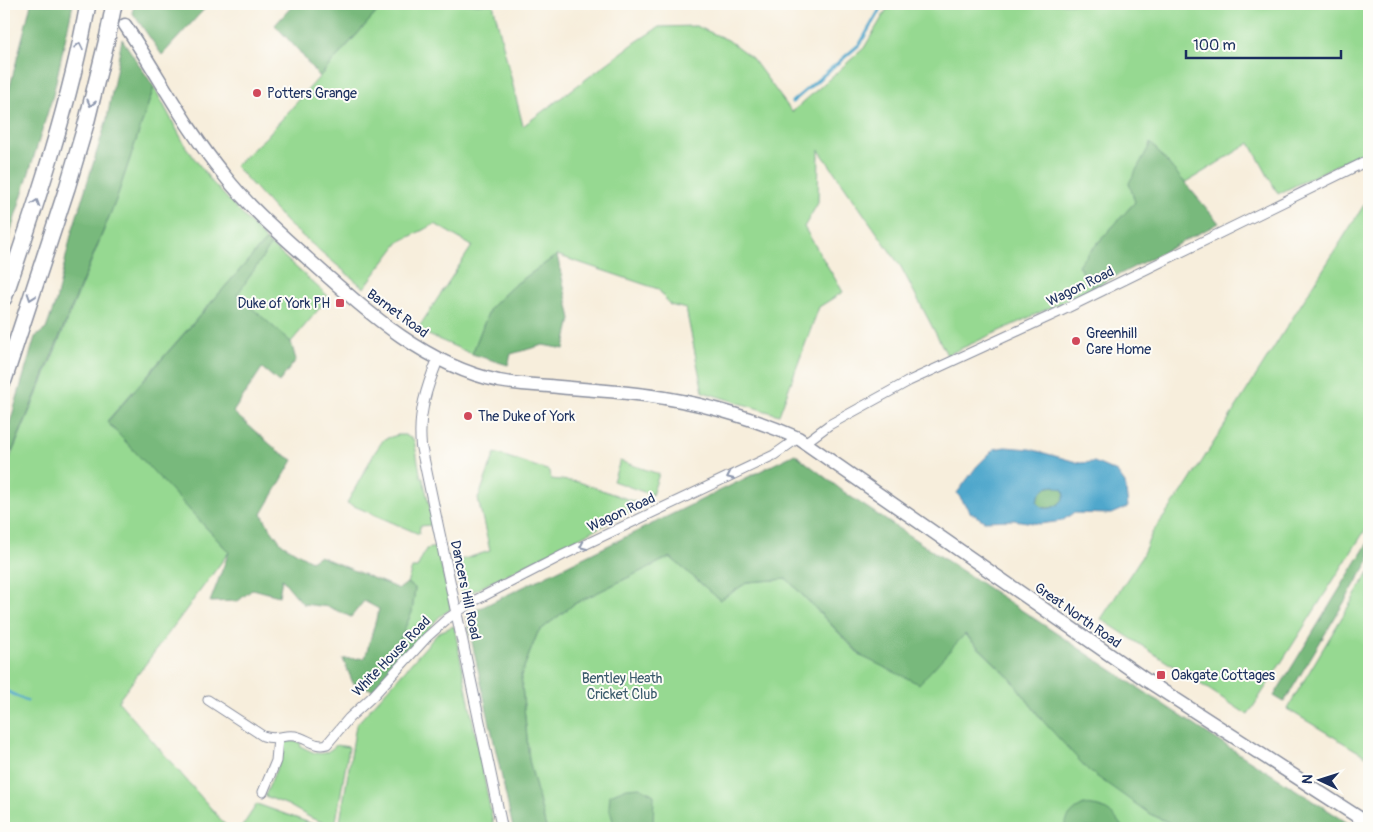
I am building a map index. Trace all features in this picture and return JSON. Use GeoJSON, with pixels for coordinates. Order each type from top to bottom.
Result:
{"type":"FeatureCollection","features":[{"type":"Feature","properties":{"kind":"highway"},"geometry":{"type":"LineString","coordinates":[[4,380],[86,124],[114,4]]}},
{"type":"Feature","properties":{"kind":"highway"},"geometry":{"type":"LineString","coordinates":[[4,298],[50,158],[70,87],[88,6]]}},
{"type":"Feature","properties":{"kind":"main road","name":"Barnet Road"},"geometry":{"type":"LineString","coordinates":[[125,24],[211,158],[224,176],[256,211],[358,302],[392,329],[438,359],[467,372],[502,382],[630,393],[679,400],[747,418],[772,427]]}},
{"type":"Feature","properties":{"kind":"main road","name":"Great North Road"},"geometry":{"type":"LineString","coordinates":[[772,427],[802,440],[927,530],[1149,682],[1369,824]]}},
{"type":"Feature","properties":{"kind":"street","name":"Wagon Road"},"geometry":{"type":"LineString","coordinates":[[457,612],[472,602],[563,555],[774,455],[909,381],[1049,317],[1369,160]]}},
{"type":"Feature","properties":{"kind":"street","name":"Dancers Hill Road"},"geometry":{"type":"LineString","coordinates":[[438,359],[422,405],[420,430],[428,479],[502,828]]}},
{"type":"Feature","properties":{"kind":"street","name":"White House Road"},"geometry":{"type":"LineString","coordinates":[[278,738],[292,736],[322,746],[331,741],[346,721],[373,696],[432,631],[457,612]]}},
{"type":"Feature","properties":{"kind":"street"},"geometry":{"type":"LineString","coordinates":[[208,700],[263,736],[272,739],[278,738],[276,761],[263,792]]}},
{"type":"Feature","properties":{"kind":"green space"},"geometry":{"type":"Polygon","coordinates":[[[31,4],[73,4],[53,95],[4,253],[4,110],[31,4]]]}},
{"type":"Feature","properties":{"kind":"green space"},"geometry":{"type":"Polygon","coordinates":[[[135,4],[209,4],[162,55],[132,12],[135,4]]]}},
{"type":"Feature","properties":{"kind":"green space"},"geometry":{"type":"Polygon","coordinates":[[[294,4],[384,4],[319,77],[299,51],[275,25],[294,4]]]}},
{"type":"Feature","properties":{"kind":"green space"},"geometry":{"type":"Polygon","coordinates":[[[384,4],[493,4],[523,126],[659,27],[696,26],[728,40],[752,58],[792,112],[864,48],[890,4],[1369,4],[1369,149],[1278,194],[1250,143],[1185,183],[1150,143],[1135,202],[1078,265],[1093,288],[947,355],[901,267],[819,150],[818,203],[804,227],[843,292],[819,307],[779,415],[703,392],[686,309],[670,305],[658,289],[557,255],[513,286],[490,308],[472,354],[417,330],[472,246],[435,224],[399,242],[364,288],[287,223],[235,166],[266,137],[384,4]]]}},
{"type":"Feature","properties":{"kind":"green space"},"geometry":{"type":"Polygon","coordinates":[[[122,39],[154,87],[116,200],[12,452],[4,447],[4,443],[35,337],[46,329],[56,301],[71,235],[107,119],[122,39]]]}},
{"type":"Feature","properties":{"kind":"green space"},"geometry":{"type":"Polygon","coordinates":[[[154,87],[186,147],[212,182],[266,240],[107,421],[229,552],[118,701],[228,828],[4,828],[4,472],[116,200],[154,87]]]}},
{"type":"Feature","properties":{"kind":"green space"},"geometry":{"type":"Polygon","coordinates":[[[1151,143],[1219,223],[1093,288],[1078,265],[1135,202],[1129,183],[1151,143]]]}},
{"type":"Feature","properties":{"kind":"green space"},"geometry":{"type":"Polygon","coordinates":[[[1369,197],[1369,524],[1248,715],[1101,619],[1141,558],[1152,533],[1187,485],[1369,197]]]}},
{"type":"Feature","properties":{"kind":"green space"},"geometry":{"type":"Polygon","coordinates":[[[266,240],[271,245],[237,295],[291,342],[296,360],[279,382],[262,368],[233,412],[278,451],[293,460],[262,514],[282,544],[311,561],[319,556],[399,589],[407,583],[415,588],[412,612],[399,641],[404,644],[413,635],[422,636],[373,690],[353,683],[343,659],[365,658],[379,609],[364,601],[351,617],[329,607],[303,604],[282,579],[279,596],[253,589],[238,601],[210,602],[229,552],[107,422],[266,240]]]}},
{"type":"Feature","properties":{"kind":"green space"},"geometry":{"type":"Polygon","coordinates":[[[271,245],[329,297],[291,342],[236,295],[271,245]]]}},
{"type":"Feature","properties":{"kind":"green space"},"geometry":{"type":"Polygon","coordinates":[[[557,255],[571,319],[564,349],[543,345],[511,354],[508,365],[472,354],[490,308],[513,286],[557,255]]]}},
{"type":"Feature","properties":{"kind":"green space"},"geometry":{"type":"Polygon","coordinates":[[[405,435],[414,440],[421,478],[423,478],[436,535],[434,536],[431,525],[420,526],[419,534],[347,503],[384,439],[405,435]]]}},
{"type":"Feature","properties":{"kind":"green space"},"geometry":{"type":"Polygon","coordinates":[[[495,453],[550,471],[551,479],[579,482],[644,505],[462,597],[454,562],[490,551],[478,499],[495,453]]]}},
{"type":"Feature","properties":{"kind":"green space"},"geometry":{"type":"Polygon","coordinates":[[[795,454],[848,495],[1202,730],[1356,828],[1181,828],[1150,814],[1089,771],[1042,720],[1011,679],[965,634],[919,684],[863,657],[787,579],[748,582],[720,600],[670,557],[574,604],[538,632],[521,675],[529,760],[546,828],[513,828],[466,615],[795,454]]]}},
{"type":"Feature","properties":{"kind":"green space"},"geometry":{"type":"Polygon","coordinates":[[[620,461],[659,474],[652,495],[613,481],[620,461]]]}},
{"type":"Feature","properties":{"kind":"green space"},"geometry":{"type":"Polygon","coordinates":[[[1054,486],[1062,489],[1065,494],[1064,498],[1053,507],[1044,508],[1040,506],[1037,502],[1041,493],[1045,489],[1054,486]]]}},
{"type":"Feature","properties":{"kind":"green space"},"geometry":{"type":"Polygon","coordinates":[[[1369,541],[1369,561],[1284,702],[1274,696],[1369,541]]]}},
{"type":"Feature","properties":{"kind":"green space"},"geometry":{"type":"Polygon","coordinates":[[[437,547],[451,609],[440,616],[422,636],[413,635],[404,645],[399,641],[412,612],[415,588],[407,583],[412,568],[417,568],[426,549],[437,547]]]}},
{"type":"Feature","properties":{"kind":"green space","name":"Bentley Heath Cricket Club"},"geometry":{"type":"Polygon","coordinates":[[[670,557],[720,600],[748,582],[787,579],[862,657],[964,634],[1011,679],[1042,720],[1150,814],[1181,828],[546,828],[529,760],[521,675],[538,632],[574,604],[670,557]]]}},
{"type":"Feature","properties":{"kind":"green space"},"geometry":{"type":"Polygon","coordinates":[[[1369,572],[1369,758],[1287,709],[1369,572]]]}},
{"type":"Feature","properties":{"kind":"green space"},"geometry":{"type":"Polygon","coordinates":[[[454,626],[494,828],[339,828],[356,725],[439,632],[454,626]]]}},
{"type":"Feature","properties":{"kind":"green space"},"geometry":{"type":"Polygon","coordinates":[[[290,740],[301,743],[300,746],[318,753],[327,752],[336,745],[349,747],[335,827],[265,796],[280,760],[284,744],[290,740]]]}},
{"type":"Feature","properties":{"kind":"green space"},"geometry":{"type":"Polygon","coordinates":[[[640,787],[654,795],[653,828],[615,828],[609,807],[610,795],[627,788],[640,787]]]}},
{"type":"Feature","properties":{"kind":"green space"},"geometry":{"type":"Polygon","coordinates":[[[257,804],[324,828],[241,828],[257,804]]]}},
{"type":"Feature","properties":{"kind":"green space"},"geometry":{"type":"Polygon","coordinates":[[[1084,805],[1107,810],[1123,828],[1064,828],[1071,814],[1084,805]]]}},
{"type":"Feature","properties":{"kind":"water"},"geometry":{"type":"Polygon","coordinates":[[[1005,447],[1030,449],[1080,463],[1094,462],[1117,472],[1125,483],[1128,507],[1112,514],[1073,513],[1062,521],[1040,524],[1014,520],[984,521],[970,512],[957,493],[977,466],[994,449],[1005,447]],[[1054,486],[1045,489],[1039,495],[1037,502],[1044,508],[1057,505],[1064,498],[1065,494],[1062,489],[1054,486]]]}},
{"type":"Feature","properties":{"kind":"waterway"},"geometry":{"type":"LineString","coordinates":[[792,102],[860,44],[883,4]]}},
{"type":"Feature","properties":{"kind":"waterway"},"geometry":{"type":"LineString","coordinates":[[4,690],[27,701]]}},
{"type":"Feature","properties":{"kind":"place","name":"Potters Grange"},"geometry":{"type":"Point","coordinates":[257,93]}},
{"type":"Feature","properties":{"kind":"place","name":"Duke of York PH"},"geometry":{"type":"Point","coordinates":[340,303]}},
{"type":"Feature","properties":{"kind":"place","name":"Greenhill Care Home"},"geometry":{"type":"Point","coordinates":[1076,341]}},
{"type":"Feature","properties":{"kind":"place","name":"The Duke of York"},"geometry":{"type":"Point","coordinates":[468,416]}},
{"type":"Feature","properties":{"kind":"place","name":"Oakgate Cottages"},"geometry":{"type":"Point","coordinates":[1161,675]}}]}
